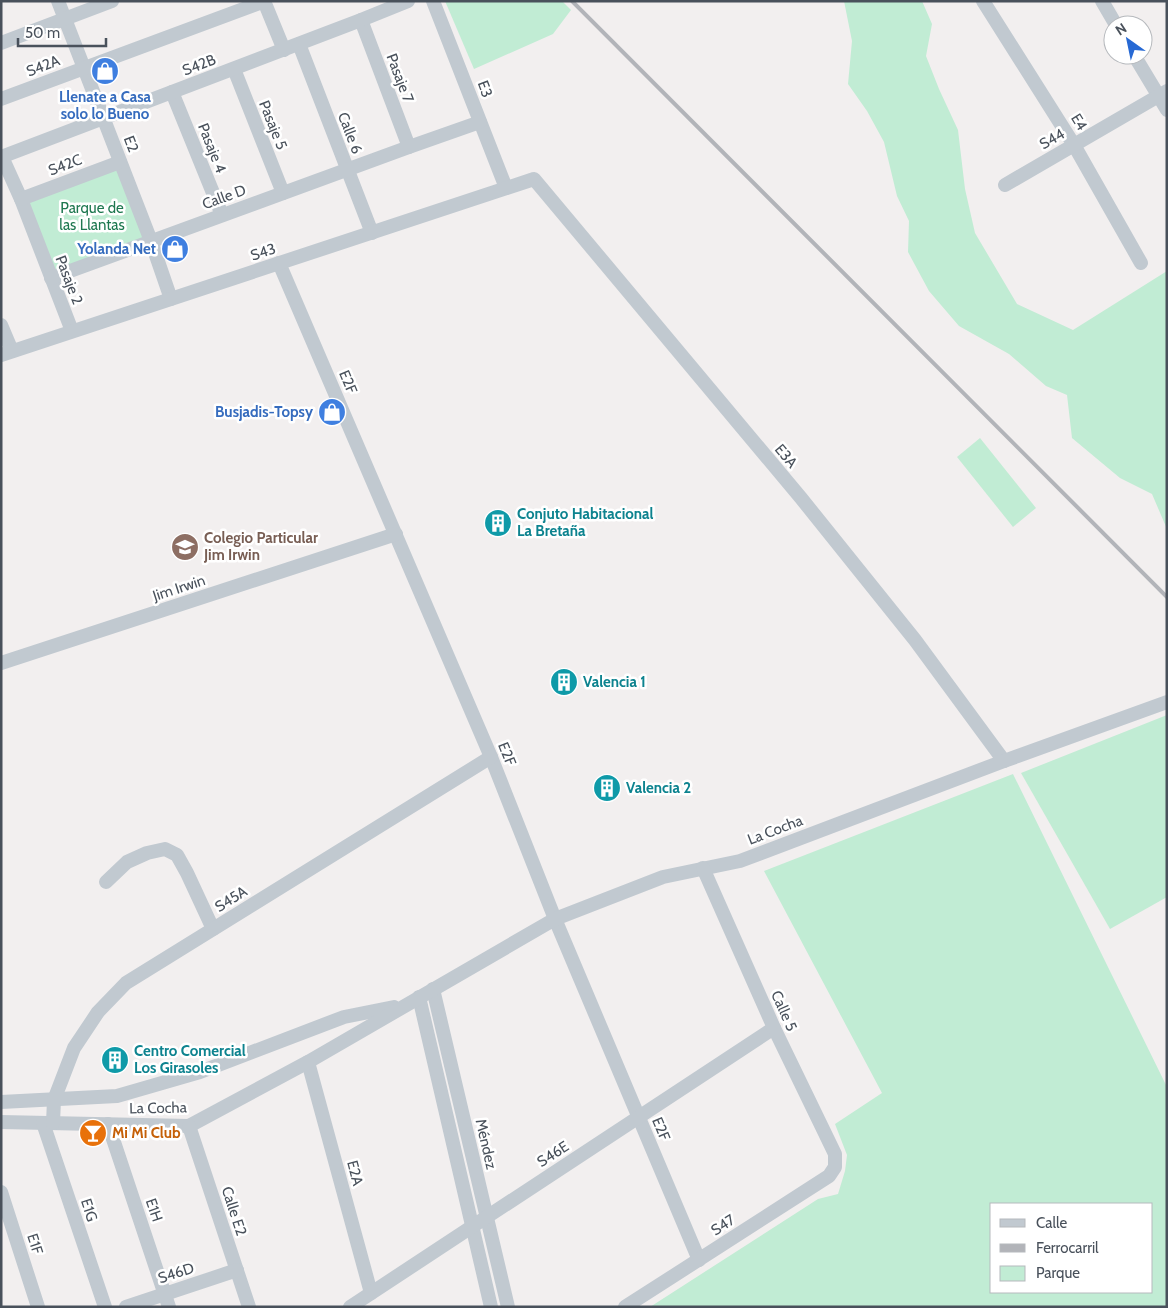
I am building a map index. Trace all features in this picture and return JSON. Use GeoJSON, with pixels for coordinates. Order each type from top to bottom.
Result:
{"type":"FeatureCollection","features":[{"type":"Feature","properties":{"kind":"street","name":"E2"},"geometry":{"type":"LineString","coordinates":[[58,1],[172,298]]}},
{"type":"Feature","properties":{"kind":"street"},"geometry":{"type":"LineString","coordinates":[[1,43],[112,1]]}},
{"type":"Feature","properties":{"kind":"street"},"geometry":{"type":"LineString","coordinates":[[264,1],[284,50]]}},
{"type":"Feature","properties":{"kind":"street","name":"S42A"},"geometry":{"type":"LineString","coordinates":[[1,99],[264,1]]}},
{"type":"Feature","properties":{"kind":"street","name":"S42B"},"geometry":{"type":"LineString","coordinates":[[2,157],[408,1]]}},
{"type":"Feature","properties":{"kind":"street","name":"E3"},"geometry":{"type":"LineString","coordinates":[[433,1],[506,188]]}},
{"type":"Feature","properties":{"kind":"street","name":"E4"},"geometry":{"type":"LineString","coordinates":[[983,1],[1074,145],[1141,263]]}},
{"type":"Feature","properties":{"kind":"street"},"geometry":{"type":"LineString","coordinates":[[1102,1],[1110,15]]}},
{"type":"Feature","properties":{"kind":"street","name":"Pasaje 7"},"geometry":{"type":"LineString","coordinates":[[361,20],[409,147]]}},
{"type":"Feature","properties":{"kind":"street","name":"Calle 6"},"geometry":{"type":"LineString","coordinates":[[299,44],[372,233]]}},
{"type":"Feature","properties":{"kind":"street"},"geometry":{"type":"LineString","coordinates":[[1142,65],[1163,93],[1167,110]]}},
{"type":"Feature","properties":{"kind":"street","name":"Pasaje 5"},"geometry":{"type":"LineString","coordinates":[[234,69],[283,193]]}},
{"type":"Feature","properties":{"kind":"street","name":"Pasaje 4"},"geometry":{"type":"LineString","coordinates":[[172,92],[222,215]]}},
{"type":"Feature","properties":{"kind":"street","name":"S44"},"geometry":{"type":"LineString","coordinates":[[1005,185],[1163,93]]}},
{"type":"Feature","properties":{"kind":"street","name":"Calle D"},"geometry":{"type":"LineString","coordinates":[[51,278],[480,122]]}},
{"type":"Feature","properties":{"kind":"street","name":"Pasaje 2"},"geometry":{"type":"LineString","coordinates":[[2,157],[72,332]]}},
{"type":"Feature","properties":{"kind":"street","name":"S42C"},"geometry":{"type":"LineString","coordinates":[[20,199],[120,162]]}},
{"type":"Feature","properties":{"kind":"street","name":"S43"},"geometry":{"type":"LineString","coordinates":[[7,353],[534,179]]}},
{"type":"Feature","properties":{"kind":"street","name":"E3A"},"geometry":{"type":"LineString","coordinates":[[534,179],[819,521],[915,640],[1004,761]]}},
{"type":"Feature","properties":{"kind":"street","name":"E2F"},"geometry":{"type":"LineString","coordinates":[[279,263],[491,757],[556,919],[699,1260]]}},
{"type":"Feature","properties":{"kind":"street"},"geometry":{"type":"LineString","coordinates":[[1,325],[7,353]]}},
{"type":"Feature","properties":{"kind":"street","name":"Jim Irwin"},"geometry":{"type":"LineString","coordinates":[[1,663],[396,534]]}},
{"type":"Feature","properties":{"kind":"street","name":"La Cocha"},"geometry":{"type":"LineString","coordinates":[[1,1122],[189,1126],[308,1062],[556,919],[663,877],[740,861],[1004,761],[1167,702]]}},
{"type":"Feature","properties":{"kind":"street","name":"S45A"},"geometry":{"type":"LineString","coordinates":[[48,1123],[54,1100],[74,1048],[98,1012],[126,983],[491,757]]}},
{"type":"Feature","properties":{"kind":"street"},"geometry":{"type":"LineString","coordinates":[[106,882],[127,862],[147,853],[165,849],[176,855],[180,861],[213,929]]}},
{"type":"Feature","properties":{"kind":"street","name":"Calle 5"},"geometry":{"type":"LineString","coordinates":[[703,868],[774,1028],[835,1154],[834,1167]]}},
{"type":"Feature","properties":{"kind":"street","name":"Méndez"},"geometry":{"type":"LineString","coordinates":[[433,989],[508,1307]]}},
{"type":"Feature","properties":{"kind":"street"},"geometry":{"type":"LineString","coordinates":[[419,997],[491,1307]]}},
{"type":"Feature","properties":{"kind":"street","name":"La Cocha"},"geometry":{"type":"LineString","coordinates":[[1,1102],[117,1096],[200,1072],[344,1017],[405,1005]]}},
{"type":"Feature","properties":{"kind":"street","name":"S46E"},"geometry":{"type":"LineString","coordinates":[[350,1307],[774,1028]]}},
{"type":"Feature","properties":{"kind":"street","name":"E2A"},"geometry":{"type":"LineString","coordinates":[[308,1062],[371,1293]]}},
{"type":"Feature","properties":{"kind":"street","name":"E1G"},"geometry":{"type":"LineString","coordinates":[[48,1123],[105,1307]]}},
{"type":"Feature","properties":{"kind":"street","name":"E1H"},"geometry":{"type":"LineString","coordinates":[[108,1124],[167,1300]]}},
{"type":"Feature","properties":{"kind":"street","name":"Calle E2"},"geometry":{"type":"LineString","coordinates":[[189,1126],[249,1307]]}},
{"type":"Feature","properties":{"kind":"street","name":"S47"},"geometry":{"type":"LineString","coordinates":[[625,1307],[829,1176],[834,1167]]}},
{"type":"Feature","properties":{"kind":"street","name":"E1F"},"geometry":{"type":"LineString","coordinates":[[1,1192],[4,1209],[38,1307]]}},
{"type":"Feature","properties":{"kind":"street","name":"S46D"},"geometry":{"type":"LineString","coordinates":[[126,1307],[167,1300],[237,1270]]}},
{"type":"Feature","properties":{"kind":"green space"},"geometry":{"type":"Polygon","coordinates":[[[445,1],[562,1],[571,10],[553,34],[474,69],[445,1]]]}},
{"type":"Feature","properties":{"kind":"green space"},"geometry":{"type":"Polygon","coordinates":[[[844,1],[922,1],[932,24],[926,56],[958,130],[965,189],[975,233],[1017,304],[1073,330],[1167,271],[1167,529],[1152,494],[1120,478],[1072,438],[1067,395],[1046,386],[1009,354],[959,326],[929,291],[908,252],[909,221],[897,196],[884,142],[867,111],[848,84],[852,41],[844,1]]]}},
{"type":"Feature","properties":{"kind":"green space","name":"Parque de las Llantas"},"geometry":{"type":"Polygon","coordinates":[[[118,166],[147,238],[49,272],[26,202],[118,166]]]}},
{"type":"Feature","properties":{"kind":"green space"},"geometry":{"type":"Polygon","coordinates":[[[980,438],[1036,508],[1013,527],[957,457],[980,438]]]}},
{"type":"Feature","properties":{"kind":"green space"},"geometry":{"type":"Polygon","coordinates":[[[1167,715],[1167,897],[1110,929],[1021,773],[1167,715]]]}},
{"type":"Feature","properties":{"kind":"green space"},"geometry":{"type":"Polygon","coordinates":[[[1013,774],[1167,1087],[1167,1307],[650,1307],[818,1199],[838,1194],[845,1171],[847,1155],[835,1124],[882,1093],[764,871],[1013,774]]]}},
{"type":"Feature","properties":{"kind":"railway"},"geometry":{"type":"LineString","coordinates":[[572,1],[1167,597]]}},
{"type":"Feature","properties":{"kind":"place","name":"Llenate a Casa solo lo Bueno"},"geometry":{"type":"Point","coordinates":[105,71]}},
{"type":"Feature","properties":{"kind":"place","name":"Yolanda Net"},"geometry":{"type":"Point","coordinates":[175,249]}},
{"type":"Feature","properties":{"kind":"place","name":"Busjadis-Topsy"},"geometry":{"type":"Point","coordinates":[332,412]}},
{"type":"Feature","properties":{"kind":"place","name":"Conjuto Habitacional La Bretaña"},"geometry":{"type":"Point","coordinates":[498,523]}},
{"type":"Feature","properties":{"kind":"place","name":"Colegio Particular Jim Irwin"},"geometry":{"type":"Point","coordinates":[185,547]}},
{"type":"Feature","properties":{"kind":"place","name":"Valencia 1"},"geometry":{"type":"Point","coordinates":[564,682]}},
{"type":"Feature","properties":{"kind":"place","name":"Valencia 2"},"geometry":{"type":"Point","coordinates":[607,788]}},
{"type":"Feature","properties":{"kind":"place","name":"Centro Comercial Los Girasoles"},"geometry":{"type":"Point","coordinates":[115,1060]}},
{"type":"Feature","properties":{"kind":"place","name":"Mi Mi Club"},"geometry":{"type":"Point","coordinates":[93,1133]}}]}
